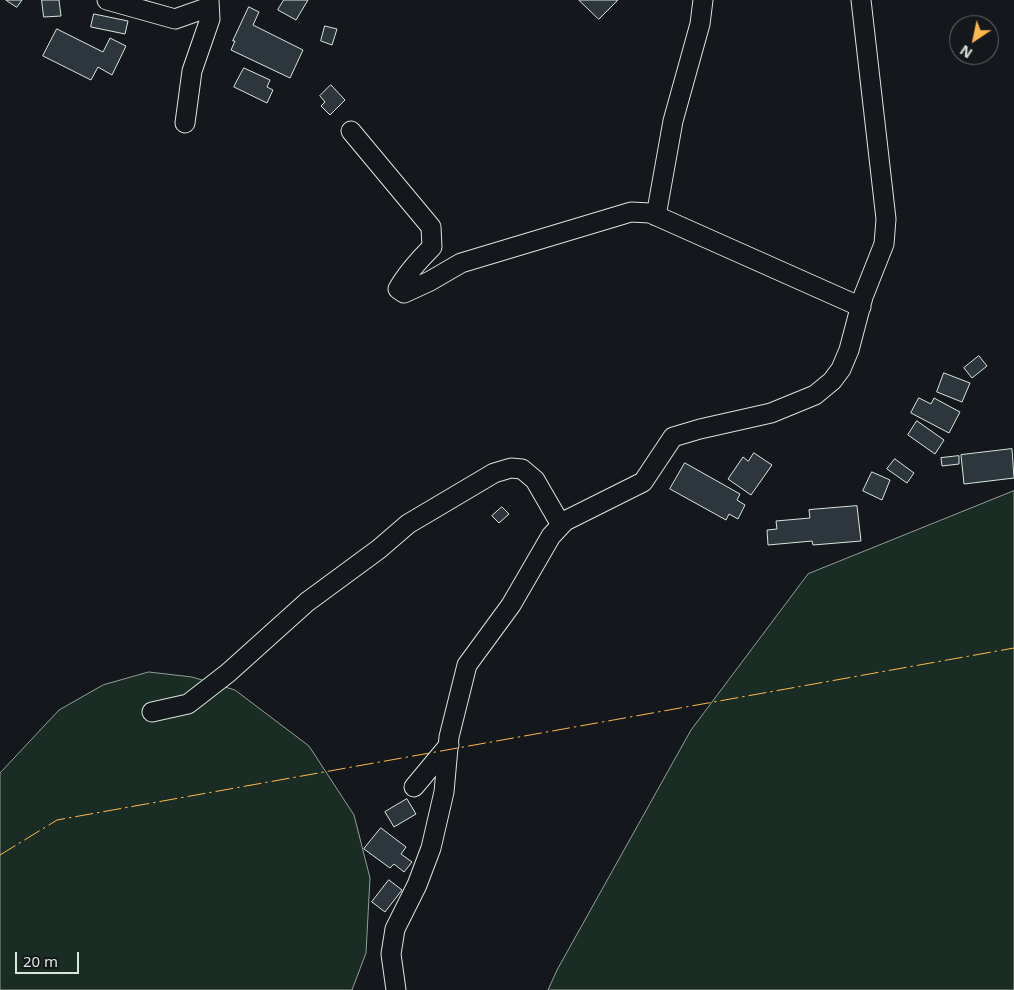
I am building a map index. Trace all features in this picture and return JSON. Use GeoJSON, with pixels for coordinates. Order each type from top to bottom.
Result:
{"type":"FeatureCollection","features":[{"type":"Feature","properties":{"kind":"street"},"geometry":{"type":"LineString","coordinates":[[108,0],[175,19],[209,3],[210,19],[192,71],[185,123]]}},
{"type":"Feature","properties":{"kind":"street"},"geometry":{"type":"LineString","coordinates":[[656,216],[673,121],[700,24],[703,0]]}},
{"type":"Feature","properties":{"kind":"street"},"geometry":{"type":"LineString","coordinates":[[396,990],[391,954],[395,929],[417,885],[432,848],[444,792],[449,737],[467,665],[511,605],[551,536],[565,521],[643,482],[673,437],[771,413],[815,395],[832,381],[841,369],[884,244],[886,219],[861,0]]}},
{"type":"Feature","properties":{"kind":"street"},"geometry":{"type":"LineString","coordinates":[[351,131],[431,227],[432,247],[417,262],[398,289],[404,293],[462,263],[631,212],[650,213],[861,307]]}},
{"type":"Feature","properties":{"kind":"street"},"geometry":{"type":"LineString","coordinates":[[152,712],[188,704],[228,672],[307,602],[379,549],[408,524],[494,473],[511,468],[522,469],[535,480],[561,525]]}},
{"type":"Feature","properties":{"kind":"street"},"geometry":{"type":"LineString","coordinates":[[414,786],[449,745]]}},
{"type":"Feature","properties":{"kind":"green space"},"geometry":{"type":"Polygon","coordinates":[[[1014,491],[1014,990],[548,990],[557,970],[691,730],[808,574],[1014,491]]]}},
{"type":"Feature","properties":{"kind":"green space"},"geometry":{"type":"Polygon","coordinates":[[[149,672],[192,677],[235,690],[309,746],[354,815],[370,878],[366,953],[352,990],[0,990],[0,773],[59,710],[103,685],[149,672]]]}},
{"type":"Feature","properties":{"kind":"building"},"geometry":{"type":"Polygon","coordinates":[[[6,0],[22,0],[17,7],[6,0]]]}},
{"type":"Feature","properties":{"kind":"building"},"geometry":{"type":"Polygon","coordinates":[[[42,0],[59,0],[61,16],[44,17],[42,0]]]}},
{"type":"Feature","properties":{"kind":"building"},"geometry":{"type":"Polygon","coordinates":[[[284,0],[308,0],[296,20],[278,10],[284,0]]]}},
{"type":"Feature","properties":{"kind":"building"},"geometry":{"type":"Polygon","coordinates":[[[579,0],[618,0],[599,19],[579,0]]]}},
{"type":"Feature","properties":{"kind":"building"},"geometry":{"type":"Polygon","coordinates":[[[249,7],[259,12],[253,25],[303,50],[290,78],[231,50],[235,41],[233,41],[249,7]]]}},
{"type":"Feature","properties":{"kind":"building"},"geometry":{"type":"Polygon","coordinates":[[[94,14],[128,21],[125,34],[91,27],[94,14]]]}},
{"type":"Feature","properties":{"kind":"building"},"geometry":{"type":"Polygon","coordinates":[[[325,26],[337,29],[332,45],[321,41],[325,26]]]}},
{"type":"Feature","properties":{"kind":"building"},"geometry":{"type":"Polygon","coordinates":[[[57,29],[103,52],[110,38],[126,46],[112,75],[98,67],[91,80],[43,56],[57,29]]]}},
{"type":"Feature","properties":{"kind":"building"},"geometry":{"type":"Polygon","coordinates":[[[244,68],[270,80],[267,87],[273,90],[267,103],[234,87],[244,68]]]}},
{"type":"Feature","properties":{"kind":"building"},"geometry":{"type":"Polygon","coordinates":[[[331,85],[345,100],[330,115],[321,106],[325,102],[320,96],[331,85]]]}},
{"type":"Feature","properties":{"kind":"building"},"geometry":{"type":"Polygon","coordinates":[[[979,356],[987,366],[972,378],[964,368],[979,356]]]}},
{"type":"Feature","properties":{"kind":"building"},"geometry":{"type":"Polygon","coordinates":[[[944,373],[970,383],[962,402],[937,392],[944,373]]]}},
{"type":"Feature","properties":{"kind":"building"},"geometry":{"type":"Polygon","coordinates":[[[919,398],[931,404],[934,398],[960,412],[949,433],[911,413],[919,398]]]}},
{"type":"Feature","properties":{"kind":"building"},"geometry":{"type":"Polygon","coordinates":[[[917,421],[944,440],[935,454],[908,435],[917,421]]]}},
{"type":"Feature","properties":{"kind":"building"},"geometry":{"type":"Polygon","coordinates":[[[1012,449],[1014,478],[964,484],[961,455],[1012,449]]]}},
{"type":"Feature","properties":{"kind":"building"},"geometry":{"type":"Polygon","coordinates":[[[754,453],[772,465],[751,495],[728,479],[743,457],[748,461],[754,453]]]}},
{"type":"Feature","properties":{"kind":"building"},"geometry":{"type":"Polygon","coordinates":[[[959,456],[959,464],[942,466],[941,458],[959,456]]]}},
{"type":"Feature","properties":{"kind":"building"},"geometry":{"type":"Polygon","coordinates":[[[895,459],[914,473],[907,483],[887,469],[895,459]]]}},
{"type":"Feature","properties":{"kind":"building"},"geometry":{"type":"Polygon","coordinates":[[[685,463],[740,494],[737,500],[745,505],[738,519],[729,514],[726,520],[670,489],[685,463]]]}},
{"type":"Feature","properties":{"kind":"building"},"geometry":{"type":"Polygon","coordinates":[[[872,472],[890,480],[882,500],[863,491],[872,472]]]}},
{"type":"Feature","properties":{"kind":"building"},"geometry":{"type":"Polygon","coordinates":[[[857,506],[861,541],[813,545],[812,541],[768,545],[767,530],[777,529],[776,521],[810,518],[809,510],[857,506]]]}},
{"type":"Feature","properties":{"kind":"building"},"geometry":{"type":"Polygon","coordinates":[[[502,507],[509,514],[499,523],[492,516],[502,507]]]}},
{"type":"Feature","properties":{"kind":"building"},"geometry":{"type":"Polygon","coordinates":[[[407,799],[416,814],[394,827],[385,812],[407,799]]]}},
{"type":"Feature","properties":{"kind":"building"},"geometry":{"type":"Polygon","coordinates":[[[381,828],[406,847],[401,854],[412,862],[404,872],[394,864],[390,868],[364,849],[381,828]]]}},
{"type":"Feature","properties":{"kind":"building"},"geometry":{"type":"Polygon","coordinates":[[[389,880],[402,890],[385,912],[372,902],[389,880]]]}},
{"type":"Feature","properties":{"kind":"power"},"geometry":{"type":"LineString","coordinates":[[0,855],[57,820],[1014,648]]}}]}
